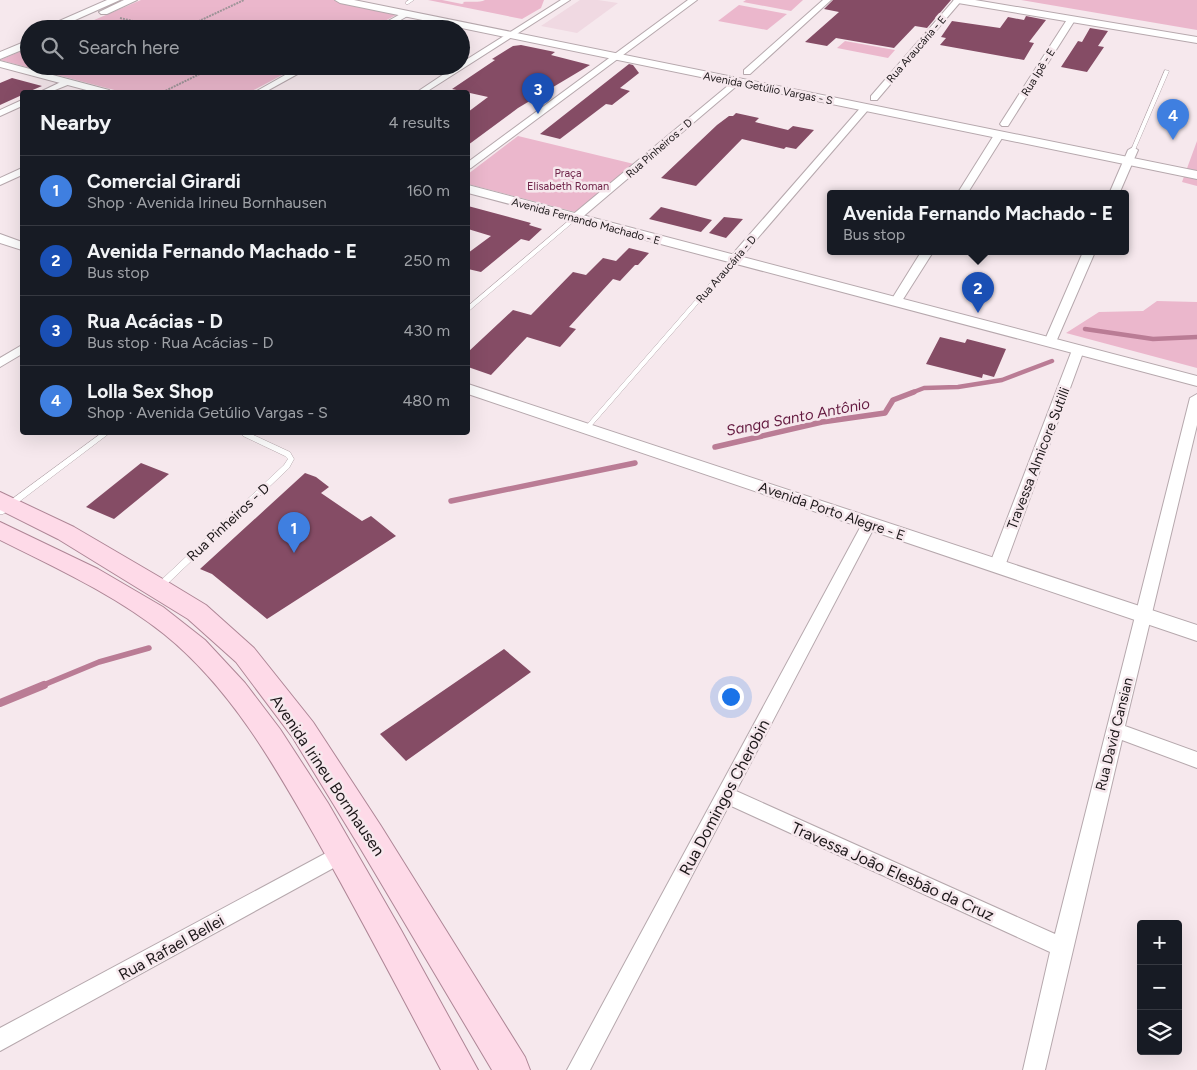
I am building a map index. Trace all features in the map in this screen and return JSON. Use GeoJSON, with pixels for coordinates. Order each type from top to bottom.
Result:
{"type":"FeatureCollection","features":[{"type":"Feature","properties":{"kind":"main road","name":"Avenida Irineu Bornhausen"},"geometry":{"type":"LineString","coordinates":[[3,512],[66,533],[197,612],[245,655],[302,730],[370,836],[512,1070]]}},
{"type":"Feature","properties":{"kind":"main road","name":"Avenida Irineu Bornhausen"},"geometry":{"type":"LineString","coordinates":[[3,512],[181,635],[217,670],[275,743],[341,854],[460,1070]]}},
{"type":"Feature","properties":{"kind":"main road"},"geometry":{"type":"LineString","coordinates":[[341,854],[370,836]]}},
{"type":"Feature","properties":{"kind":"street"},"geometry":{"type":"LineString","coordinates":[[67,20],[115,0]]}},
{"type":"Feature","properties":{"kind":"street"},"geometry":{"type":"LineString","coordinates":[[85,20],[132,0]]}},
{"type":"Feature","properties":{"kind":"street","name":"Avenida Getúlio Vargas - S"},"geometry":{"type":"LineString","coordinates":[[340,0],[408,6],[587,40]]}},
{"type":"Feature","properties":{"kind":"street","name":"Avenida Getúlio Vargas - S"},"geometry":{"type":"LineString","coordinates":[[391,0],[456,20]]}},
{"type":"Feature","properties":{"kind":"street"},"geometry":{"type":"LineString","coordinates":[[470,62],[566,0]]}},
{"type":"Feature","properties":{"kind":"street"},"geometry":{"type":"LineString","coordinates":[[470,165],[693,0]]}},
{"type":"Feature","properties":{"kind":"street"},"geometry":{"type":"LineString","coordinates":[[747,72],[827,0]]}},
{"type":"Feature","properties":{"kind":"street"},"geometry":{"type":"LineString","coordinates":[[958,0],[1197,34]]}},
{"type":"Feature","properties":{"kind":"street","name":"Rua Araucária - E"},"geometry":{"type":"LineString","coordinates":[[874,98],[958,0]]}},
{"type":"Feature","properties":{"kind":"street"},"geometry":{"type":"LineString","coordinates":[[987,0],[1197,40]]}},
{"type":"Feature","properties":{"kind":"street"},"geometry":{"type":"LineString","coordinates":[[390,20],[408,6]]}},
{"type":"Feature","properties":{"kind":"street"},"geometry":{"type":"LineString","coordinates":[[88,11],[99,14]]}},
{"type":"Feature","properties":{"kind":"street","name":"Rua Ipê - E"},"geometry":{"type":"LineString","coordinates":[[964,190],[1072,17]]}},
{"type":"Feature","properties":{"kind":"street","name":"Avenida Getúlio Vargas - S"},"geometry":{"type":"LineString","coordinates":[[470,24],[511,36],[865,108],[1002,130],[1180,166],[1197,175]]}},
{"type":"Feature","properties":{"kind":"street"},"geometry":{"type":"LineString","coordinates":[[0,48],[20,40]]}},
{"type":"Feature","properties":{"kind":"street","name":"Avenida Getúlio Vargas - S"},"geometry":{"type":"LineString","coordinates":[[614,45],[874,98],[1002,130]]}},
{"type":"Feature","properties":{"kind":"street"},"geometry":{"type":"LineString","coordinates":[[0,56],[20,47]]}},
{"type":"Feature","properties":{"kind":"street"},"geometry":{"type":"LineString","coordinates":[[0,64],[20,70]]}},
{"type":"Feature","properties":{"kind":"street"},"geometry":{"type":"LineString","coordinates":[[0,71],[94,90]]}},
{"type":"Feature","properties":{"kind":"street"},"geometry":{"type":"LineString","coordinates":[[34,75],[76,90]]}},
{"type":"Feature","properties":{"kind":"street"},"geometry":{"type":"LineString","coordinates":[[263,90],[291,75]]}},
{"type":"Feature","properties":{"kind":"street"},"geometry":{"type":"LineString","coordinates":[[424,90],[448,75]]}},
{"type":"Feature","properties":{"kind":"street","name":"Rua Pinheiros - D"},"geometry":{"type":"LineString","coordinates":[[575,218],[736,82]]}},
{"type":"Feature","properties":{"kind":"street"},"geometry":{"type":"LineString","coordinates":[[48,90],[62,84]]}},
{"type":"Feature","properties":{"kind":"street"},"geometry":{"type":"LineString","coordinates":[[0,113],[20,103]]}},
{"type":"Feature","properties":{"kind":"street","name":"Rua Araucária - D"},"geometry":{"type":"LineString","coordinates":[[734,259],[865,108]]}},
{"type":"Feature","properties":{"kind":"street"},"geometry":{"type":"LineString","coordinates":[[1116,190],[1131,156]]}},
{"type":"Feature","properties":{"kind":"street","name":"Avenida Getúlio Vargas - S"},"geometry":{"type":"LineString","coordinates":[[1180,166],[1197,164]]}},
{"type":"Feature","properties":{"kind":"street"},"geometry":{"type":"LineString","coordinates":[[0,182],[20,172]]}},
{"type":"Feature","properties":{"kind":"street","name":"Avenida Fernando Machado - E"},"geometry":{"type":"LineString","coordinates":[[470,190],[1197,381]]}},
{"type":"Feature","properties":{"kind":"street"},"geometry":{"type":"LineString","coordinates":[[0,238],[20,245]]}},
{"type":"Feature","properties":{"kind":"street"},"geometry":{"type":"LineString","coordinates":[[896,302],[925,255]]}},
{"type":"Feature","properties":{"kind":"street"},"geometry":{"type":"LineString","coordinates":[[1050,342],[1088,255]]}},
{"type":"Feature","properties":{"kind":"street"},"geometry":{"type":"LineString","coordinates":[[0,364],[20,350]]}},
{"type":"Feature","properties":{"kind":"street","name":"Travessa Almicore Sutilli"},"geometry":{"type":"LineString","coordinates":[[997,566],[1078,350]]}},
{"type":"Feature","properties":{"kind":"street","name":"Avenida Porto Alegre - E"},"geometry":{"type":"LineString","coordinates":[[470,390],[1197,634]]}},
{"type":"Feature","properties":{"kind":"street","name":"Rua David Cansian"},"geometry":{"type":"LineString","coordinates":[[1034,1070],[1062,948],[1197,398]]}},
{"type":"Feature","properties":{"kind":"street","name":"Rua Domingos Cherobin"},"geometry":{"type":"LineString","coordinates":[[578,1070],[869,524]]}},
{"type":"Feature","properties":{"kind":"street"},"geometry":{"type":"LineString","coordinates":[[1115,730],[1197,760]]}},
{"type":"Feature","properties":{"kind":"street","name":"Travessa João Elesbão da Cruz"},"geometry":{"type":"LineString","coordinates":[[724,795],[1062,948]]}},
{"type":"Feature","properties":{"kind":"street","name":"Rua Rafael Bellei"},"geometry":{"type":"LineString","coordinates":[[0,1040],[341,854]]}},
{"type":"Feature","properties":{"kind":"lane"},"geometry":{"type":"LineString","coordinates":[[1131,156],[1167,71]]}},
{"type":"Feature","properties":{"kind":"lane","name":"Rua Pinheiros - D"},"geometry":{"type":"LineString","coordinates":[[470,307],[575,218]]}},
{"type":"Feature","properties":{"kind":"lane","name":"Rua Araucária - D"},"geometry":{"type":"LineString","coordinates":[[586,429],[734,259]]}},
{"type":"Feature","properties":{"kind":"lane"},"geometry":{"type":"LineString","coordinates":[[3,512],[104,435]]}},
{"type":"Feature","properties":{"kind":"lane","name":"Rua Pinheiros - D"},"geometry":{"type":"LineString","coordinates":[[159,588],[288,466],[291,459],[288,454],[247,435]]}},
{"type":"Feature","properties":{"kind":"path"},"geometry":{"type":"LineString","coordinates":[[201,20],[244,0]]}},
{"type":"Feature","properties":{"kind":"path"},"geometry":{"type":"LineString","coordinates":[[99,14],[126,20]]}},
{"type":"Feature","properties":{"kind":"path"},"geometry":{"type":"LineString","coordinates":[[167,90],[198,75]]}},
{"type":"Feature","properties":{"kind":"shaded area"},"geometry":{"type":"Polygon","coordinates":[[[580,0],[618,3],[577,33],[541,26],[580,0]]]}},
{"type":"Feature","properties":{"kind":"green space"},"geometry":{"type":"Polygon","coordinates":[[[141,0],[343,0],[396,15],[387,20],[94,20],[141,0]]]}},
{"type":"Feature","properties":{"kind":"green space"},"geometry":{"type":"Polygon","coordinates":[[[428,0],[442,0],[462,4],[463,2],[485,0],[544,0],[541,8],[522,19],[428,0]]]}},
{"type":"Feature","properties":{"kind":"green space"},"geometry":{"type":"Polygon","coordinates":[[[746,0],[803,0],[791,11],[743,2],[746,0]]]}},
{"type":"Feature","properties":{"kind":"green space"},"geometry":{"type":"Polygon","coordinates":[[[1021,0],[1197,0],[1197,30],[1021,0]]]}},
{"type":"Feature","properties":{"kind":"green space"},"geometry":{"type":"Polygon","coordinates":[[[739,5],[787,14],[767,30],[718,21],[739,5]]]}},
{"type":"Feature","properties":{"kind":"green space"},"geometry":{"type":"Polygon","coordinates":[[[845,41],[895,50],[888,58],[837,48],[845,41]]]}},
{"type":"Feature","properties":{"kind":"green space"},"geometry":{"type":"Polygon","coordinates":[[[20,52],[20,65],[0,60],[20,52]]]}},
{"type":"Feature","properties":{"kind":"green space"},"geometry":{"type":"Polygon","coordinates":[[[57,75],[282,75],[254,90],[114,90],[57,75]]]}},
{"type":"Feature","properties":{"kind":"green space","name":"Praça Elisabeth Roman"},"geometry":{"type":"Polygon","coordinates":[[[518,136],[634,164],[579,213],[470,185],[470,172],[518,136]]]}},
{"type":"Feature","properties":{"kind":"green space"},"geometry":{"type":"Polygon","coordinates":[[[1197,141],[1197,186],[1182,182],[1197,141]]]}},
{"type":"Feature","properties":{"kind":"green space"},"geometry":{"type":"Polygon","coordinates":[[[1157,301],[1197,302],[1197,368],[1066,333],[1099,312],[1143,311],[1157,301]]]}},
{"type":"Feature","properties":{"kind":"building"},"geometry":{"type":"Polygon","coordinates":[[[833,0],[951,0],[927,28],[915,26],[894,48],[836,38],[827,46],[805,42],[839,12],[824,9],[833,0]]]}},
{"type":"Feature","properties":{"kind":"building"},"geometry":{"type":"Polygon","coordinates":[[[1026,16],[1046,20],[1029,42],[1034,43],[1024,60],[940,45],[946,38],[941,37],[952,21],[1000,28],[1008,17],[1024,20],[1026,16]]]}},
{"type":"Feature","properties":{"kind":"building"},"geometry":{"type":"Polygon","coordinates":[[[1090,28],[1108,31],[1098,46],[1104,47],[1087,72],[1061,67],[1078,41],[1082,42],[1090,28]]]}},
{"type":"Feature","properties":{"kind":"building"},"geometry":{"type":"Polygon","coordinates":[[[521,45],[555,52],[551,55],[590,65],[518,108],[470,144],[470,110],[488,97],[470,93],[470,90],[452,89],[513,46],[521,45]]]}},
{"type":"Feature","properties":{"kind":"building"},"geometry":{"type":"Polygon","coordinates":[[[629,64],[633,65],[639,73],[620,88],[630,91],[612,105],[606,104],[560,139],[540,134],[629,64]]]}},
{"type":"Feature","properties":{"kind":"building"},"geometry":{"type":"Polygon","coordinates":[[[12,78],[42,86],[33,90],[20,90],[20,96],[0,105],[0,83],[12,78]]]}},
{"type":"Feature","properties":{"kind":"building"},"geometry":{"type":"Polygon","coordinates":[[[736,113],[759,118],[755,122],[788,130],[793,126],[814,130],[796,149],[786,147],[784,149],[742,139],[696,186],[661,178],[717,125],[736,113]]]}},
{"type":"Feature","properties":{"kind":"building"},"geometry":{"type":"Polygon","coordinates":[[[470,207],[531,223],[529,225],[542,229],[529,241],[521,239],[481,272],[470,269],[470,252],[491,236],[470,230],[470,207]]]}},
{"type":"Feature","properties":{"kind":"building"},"geometry":{"type":"Polygon","coordinates":[[[661,207],[712,220],[701,232],[649,219],[661,207]]]}},
{"type":"Feature","properties":{"kind":"building"},"geometry":{"type":"Polygon","coordinates":[[[724,217],[743,219],[726,238],[709,233],[724,217]]]}},
{"type":"Feature","properties":{"kind":"building"},"geometry":{"type":"Polygon","coordinates":[[[629,248],[649,253],[620,281],[613,279],[569,327],[576,329],[560,347],[527,337],[491,375],[470,368],[470,350],[513,310],[531,315],[573,272],[586,275],[603,258],[616,261],[629,248]]]}},
{"type":"Feature","properties":{"kind":"building"},"geometry":{"type":"Polygon","coordinates":[[[940,337],[965,343],[967,339],[1006,349],[994,377],[983,374],[982,378],[926,364],[940,337]]]}},
{"type":"Feature","properties":{"kind":"building"},"geometry":{"type":"Polygon","coordinates":[[[141,463],[169,474],[114,519],[86,507],[141,463]]]}},
{"type":"Feature","properties":{"kind":"building"},"geometry":{"type":"Polygon","coordinates":[[[305,473],[316,477],[329,487],[321,493],[362,521],[371,516],[396,536],[267,619],[212,574],[200,569],[305,473]]]}},
{"type":"Feature","properties":{"kind":"building"},"geometry":{"type":"Polygon","coordinates":[[[504,649],[531,672],[406,761],[380,734],[504,649]]]}},
{"type":"Feature","properties":{"kind":"waterway","name":"Sanga Santo Antônio"},"geometry":{"type":"LineString","coordinates":[[1085,329],[1153,339],[1197,337]]}},
{"type":"Feature","properties":{"kind":"waterway","name":"Sanga Santo Antônio"},"geometry":{"type":"LineString","coordinates":[[911,393],[924,388],[958,387],[1002,380],[1052,361]]}},
{"type":"Feature","properties":{"kind":"waterway","name":"Sanga Santo Antônio"},"geometry":{"type":"LineString","coordinates":[[715,447],[822,422],[885,413],[893,400],[914,392]]}},
{"type":"Feature","properties":{"kind":"waterway","name":"Sanga Santo Antônio"},"geometry":{"type":"LineString","coordinates":[[451,501],[635,463]]}},
{"type":"Feature","properties":{"kind":"waterway","name":"Sanga Santo Antônio"},"geometry":{"type":"LineString","coordinates":[[41,686],[99,662],[149,648]]}},
{"type":"Feature","properties":{"kind":"waterway","name":"Sanga Santo Antônio"},"geometry":{"type":"LineString","coordinates":[[0,703],[44,685]]}},
{"type":"Feature","properties":{"kind":"place","name":"Rua Acácias - D"},"geometry":{"type":"Point","coordinates":[538,114]}},
{"type":"Feature","properties":{"kind":"place","name":"Lolla Sex Shop"},"geometry":{"type":"Point","coordinates":[1173,140]}},
{"type":"Feature","properties":{"kind":"place","name":"Avenida Fernando Machado - E"},"geometry":{"type":"Point","coordinates":[978,313]}},
{"type":"Feature","properties":{"kind":"place","name":"Comercial Girardi"},"geometry":{"type":"Point","coordinates":[294,553]}}]}
